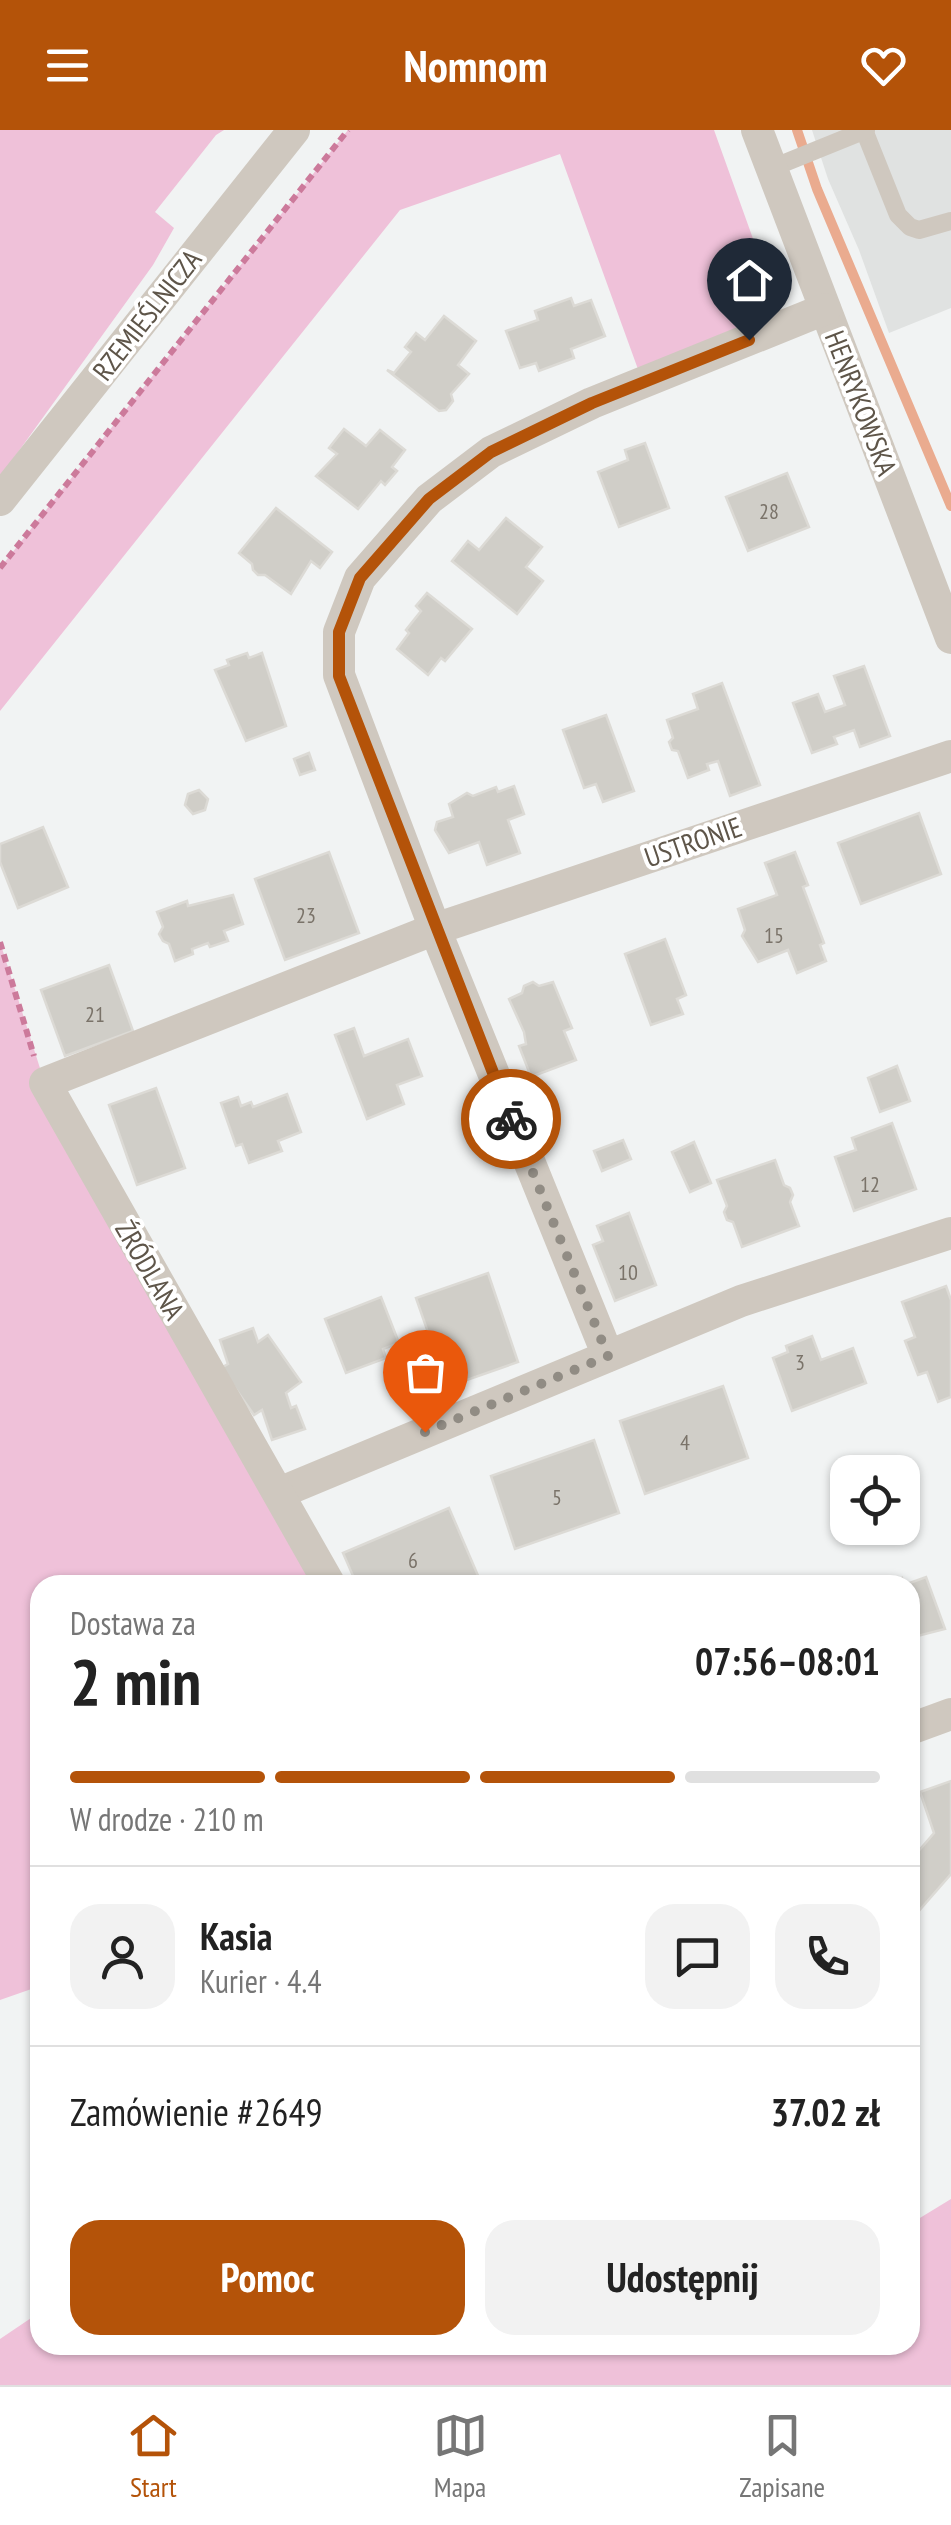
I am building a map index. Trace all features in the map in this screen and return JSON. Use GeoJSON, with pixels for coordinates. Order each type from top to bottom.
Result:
{"type":"FeatureCollection","features":[{"type":"Feature","properties":{"kind":"street","name":"RZEMIEŚLNICZA"},"geometry":{"type":"LineString","coordinates":[[0,500],[294,130]]}},
{"type":"Feature","properties":{"kind":"street","name":"HENRYKOWSKA"},"geometry":{"type":"LineString","coordinates":[[757,130],[785,162],[825,309],[951,638]]}},
{"type":"Feature","properties":{"kind":"street"},"geometry":{"type":"LineString","coordinates":[[608,1356],[435,929],[339,676],[339,632],[360,578],[429,499],[491,452],[592,403],[825,309]]}},
{"type":"Feature","properties":{"kind":"street","name":"USTRONIE"},"geometry":{"type":"LineString","coordinates":[[45,1084],[435,929],[951,756]]}},
{"type":"Feature","properties":{"kind":"street","name":"ŹRÓDLANA"},"geometry":{"type":"LineString","coordinates":[[45,1084],[325,1575]]}},
{"type":"Feature","properties":{"kind":"street"},"geometry":{"type":"LineString","coordinates":[[279,1492],[741,1301],[951,1233]]}},
{"type":"Feature","properties":{"kind":"street"},"geometry":{"type":"LineString","coordinates":[[920,1725],[951,1714]]}},
{"type":"Feature","properties":{"kind":"lane"},"geometry":{"type":"LineString","coordinates":[[785,162],[865,130],[903,222],[920,230],[951,222]]}},
{"type":"Feature","properties":{"kind":"path"},"geometry":{"type":"LineString","coordinates":[[0,568],[348,130]]}},
{"type":"Feature","properties":{"kind":"path"},"geometry":{"type":"LineString","coordinates":[[0,942],[45,1084]]}},
{"type":"Feature","properties":{"kind":"shaded area"},"geometry":{"type":"Polygon","coordinates":[[[0,130],[224,130],[155,212],[174,228],[153,265],[0,477],[0,130]]]}},
{"type":"Feature","properties":{"kind":"shaded area"},"geometry":{"type":"Polygon","coordinates":[[[348,130],[714,130],[784,325],[643,383],[560,154],[400,210],[0,711],[0,568],[348,130]]]}},
{"type":"Feature","properties":{"kind":"shaded area"},"geometry":{"type":"Polygon","coordinates":[[[812,130],[951,130],[951,308],[889,333],[812,130]]]}},
{"type":"Feature","properties":{"kind":"shaded area"},"geometry":{"type":"Polygon","coordinates":[[[0,942],[45,1084],[324,1575],[30,1575],[30,1990],[0,2000],[0,942]]]}},
{"type":"Feature","properties":{"kind":"shaded area"},"geometry":{"type":"Polygon","coordinates":[[[951,2199],[951,2385],[0,2385],[0,2339],[30,2319],[30,2355],[920,2355],[920,2218],[951,2199]]]}},
{"type":"Feature","properties":{"kind":"building"},"geometry":{"type":"Polygon","coordinates":[[[571,298],[574,306],[591,300],[605,336],[571,349],[574,358],[539,371],[536,363],[520,368],[506,331],[538,320],[535,311],[571,298]]]}},
{"type":"Feature","properties":{"kind":"building"},"geometry":{"type":"Polygon","coordinates":[[[444,316],[476,341],[458,365],[469,374],[451,394],[453,401],[446,410],[439,411],[387,370],[394,373],[411,352],[405,347],[416,333],[425,340],[444,316]]]}},
{"type":"Feature","properties":{"kind":"building"},"geometry":{"type":"Polygon","coordinates":[[[344,429],[366,446],[380,430],[405,450],[392,467],[397,471],[385,485],[381,481],[358,509],[316,476],[337,454],[329,448],[344,429]]]}},
{"type":"Feature","properties":{"kind":"building"},"geometry":{"type":"Polygon","coordinates":[[[645,443],[669,508],[619,527],[598,472],[628,460],[625,450],[645,443]]]}},
{"type":"Feature","properties":{"kind":"building"},"geometry":{"type":"Polygon","coordinates":[[[787,473],[809,527],[748,551],[726,497],[787,473]]]}},
{"type":"Feature","properties":{"kind":"building"},"geometry":{"type":"Polygon","coordinates":[[[276,508],[332,552],[320,568],[311,561],[291,594],[265,575],[258,575],[239,553],[276,508]]]}},
{"type":"Feature","properties":{"kind":"building"},"geometry":{"type":"Polygon","coordinates":[[[506,518],[542,547],[526,567],[543,581],[517,614],[452,561],[468,541],[479,550],[506,518]]]}},
{"type":"Feature","properties":{"kind":"building"},"geometry":{"type":"Polygon","coordinates":[[[427,593],[472,629],[428,675],[397,649],[421,611],[416,606],[427,593]]]}},
{"type":"Feature","properties":{"kind":"building"},"geometry":{"type":"Polygon","coordinates":[[[247,653],[249,658],[262,653],[286,726],[246,741],[215,670],[229,665],[227,660],[247,653]]]}},
{"type":"Feature","properties":{"kind":"building"},"geometry":{"type":"Polygon","coordinates":[[[864,666],[890,736],[860,747],[854,730],[834,737],[837,744],[812,753],[793,703],[818,694],[825,712],[845,705],[834,676],[864,666]]]}},
{"type":"Feature","properties":{"kind":"building"},"geometry":{"type":"Polygon","coordinates":[[[722,683],[760,785],[730,796],[718,761],[707,764],[709,770],[688,778],[678,751],[672,750],[669,742],[673,738],[667,720],[698,709],[693,694],[722,683]]]}},
{"type":"Feature","properties":{"kind":"building"},"geometry":{"type":"Polygon","coordinates":[[[606,715],[634,791],[603,802],[596,784],[584,788],[563,730],[606,715]]]}},
{"type":"Feature","properties":{"kind":"building"},"geometry":{"type":"Polygon","coordinates":[[[309,753],[315,770],[300,775],[294,759],[309,753]]]}},
{"type":"Feature","properties":{"kind":"building"},"geometry":{"type":"Polygon","coordinates":[[[514,786],[524,814],[508,820],[520,853],[487,865],[479,842],[449,853],[435,830],[437,822],[453,817],[449,804],[467,793],[473,796],[496,787],[498,792],[514,786]]]}},
{"type":"Feature","properties":{"kind":"building"},"geometry":{"type":"Polygon","coordinates":[[[199,790],[208,799],[205,810],[193,814],[185,805],[188,794],[199,790]]]}},
{"type":"Feature","properties":{"kind":"building"},"geometry":{"type":"Polygon","coordinates":[[[919,813],[941,874],[861,904],[838,843],[919,813]]]}},
{"type":"Feature","properties":{"kind":"building"},"geometry":{"type":"Polygon","coordinates":[[[43,827],[68,887],[18,908],[0,862],[0,844],[43,827]]]}},
{"type":"Feature","properties":{"kind":"building"},"geometry":{"type":"Polygon","coordinates":[[[329,852],[359,933],[285,960],[255,879],[329,852]]]}},
{"type":"Feature","properties":{"kind":"building"},"geometry":{"type":"Polygon","coordinates":[[[795,852],[808,885],[803,887],[824,943],[820,945],[826,961],[797,973],[788,950],[758,962],[742,936],[745,930],[738,909],[777,895],[765,863],[795,852]]]}},
{"type":"Feature","properties":{"kind":"building"},"geometry":{"type":"Polygon","coordinates":[[[233,895],[243,924],[224,931],[228,941],[192,949],[193,954],[175,961],[169,944],[159,934],[163,927],[157,912],[187,901],[188,906],[233,895]]]}},
{"type":"Feature","properties":{"kind":"building"},"geometry":{"type":"Polygon","coordinates":[[[665,939],[686,995],[677,999],[683,1014],[651,1025],[625,954],[665,939]]]}},
{"type":"Feature","properties":{"kind":"building"},"geometry":{"type":"Polygon","coordinates":[[[109,965],[133,1031],[65,1056],[41,990],[109,965]]]}},
{"type":"Feature","properties":{"kind":"building"},"geometry":{"type":"Polygon","coordinates":[[[533,982],[539,986],[553,982],[572,1028],[564,1031],[576,1060],[531,1077],[519,1046],[526,1044],[524,1032],[509,999],[533,982]]]}},
{"type":"Feature","properties":{"kind":"building"},"geometry":{"type":"Polygon","coordinates":[[[354,1028],[364,1056],[408,1039],[422,1076],[397,1085],[404,1104],[367,1119],[335,1035],[354,1028]]]}},
{"type":"Feature","properties":{"kind":"building"},"geometry":{"type":"Polygon","coordinates":[[[897,1066],[910,1101],[880,1112],[868,1078],[897,1066]]]}},
{"type":"Feature","properties":{"kind":"building"},"geometry":{"type":"Polygon","coordinates":[[[156,1088],[185,1168],[137,1185],[109,1105],[156,1088]]]}},
{"type":"Feature","properties":{"kind":"building"},"geometry":{"type":"Polygon","coordinates":[[[287,1094],[301,1132],[278,1141],[282,1151],[249,1163],[242,1144],[236,1146],[221,1103],[238,1097],[241,1106],[251,1102],[253,1107],[287,1094]]]}},
{"type":"Feature","properties":{"kind":"building"},"geometry":{"type":"Polygon","coordinates":[[[892,1123],[916,1189],[854,1211],[835,1157],[856,1150],[852,1138],[892,1123]]]}},
{"type":"Feature","properties":{"kind":"building"},"geometry":{"type":"Polygon","coordinates":[[[623,1140],[631,1159],[602,1171],[594,1151],[623,1140]]]}},
{"type":"Feature","properties":{"kind":"building"},"geometry":{"type":"Polygon","coordinates":[[[694,1142],[711,1183],[690,1192],[672,1152],[694,1142]]]}},
{"type":"Feature","properties":{"kind":"building"},"geometry":{"type":"Polygon","coordinates":[[[775,1160],[784,1185],[793,1195],[790,1202],[799,1226],[742,1247],[733,1222],[727,1220],[724,1212],[727,1206],[717,1180],[775,1160]]]}},
{"type":"Feature","properties":{"kind":"building"},"geometry":{"type":"Polygon","coordinates":[[[629,1213],[656,1285],[615,1301],[593,1245],[603,1241],[597,1226],[629,1213]]]}},
{"type":"Feature","properties":{"kind":"building"},"geometry":{"type":"Polygon","coordinates":[[[488,1273],[518,1362],[447,1387],[416,1298],[488,1273]]]}},
{"type":"Feature","properties":{"kind":"building"},"geometry":{"type":"Polygon","coordinates":[[[946,1286],[951,1300],[951,1397],[938,1402],[927,1372],[918,1375],[905,1341],[915,1337],[902,1302],[946,1286]]]}},
{"type":"Feature","properties":{"kind":"building"},"geometry":{"type":"Polygon","coordinates":[[[381,1297],[399,1343],[383,1349],[386,1358],[346,1373],[325,1319],[381,1297]]]}},
{"type":"Feature","properties":{"kind":"building"},"geometry":{"type":"Polygon","coordinates":[[[253,1328],[258,1342],[268,1335],[301,1382],[286,1393],[305,1429],[272,1440],[262,1410],[254,1415],[221,1368],[228,1364],[220,1340],[253,1328]]]}},
{"type":"Feature","properties":{"kind":"building"},"geometry":{"type":"Polygon","coordinates":[[[812,1336],[821,1360],[853,1348],[866,1383],[792,1411],[773,1358],[788,1352],[786,1346],[812,1336]]]}},
{"type":"Feature","properties":{"kind":"building"},"geometry":{"type":"Polygon","coordinates":[[[723,1386],[748,1458],[645,1494],[620,1421],[723,1386]]]}},
{"type":"Feature","properties":{"kind":"building"},"geometry":{"type":"Polygon","coordinates":[[[594,1440],[619,1513],[515,1549],[491,1476],[594,1440]]]}},
{"type":"Feature","properties":{"kind":"building"},"geometry":{"type":"Polygon","coordinates":[[[449,1508],[478,1575],[353,1575],[343,1553],[449,1508]]]}},
{"type":"Feature","properties":{"kind":"building"},"geometry":{"type":"Polygon","coordinates":[[[926,1577],[945,1629],[920,1635],[920,1579],[926,1577]]]}},
{"type":"Feature","properties":{"kind":"building"},"geometry":{"type":"Polygon","coordinates":[[[951,1781],[951,1874],[920,1910],[920,1849],[934,1833],[920,1792],[951,1781]]]}},
{"type":"Feature","properties":{"kind":"waterway"},"geometry":{"type":"LineString","coordinates":[[797,130],[817,189],[951,506]]}},
{"type":"Feature","properties":{"kind":"way so far"},"geometry":{"type":"LineString","coordinates":[[425,1432],[608,1356],[511,1119]]}},
{"type":"Feature","properties":{"kind":"route"},"geometry":{"type":"LineString","coordinates":[[511,1119],[339,676],[339,632],[360,578],[429,499],[491,452],[592,403],[749,340]]}}]}
